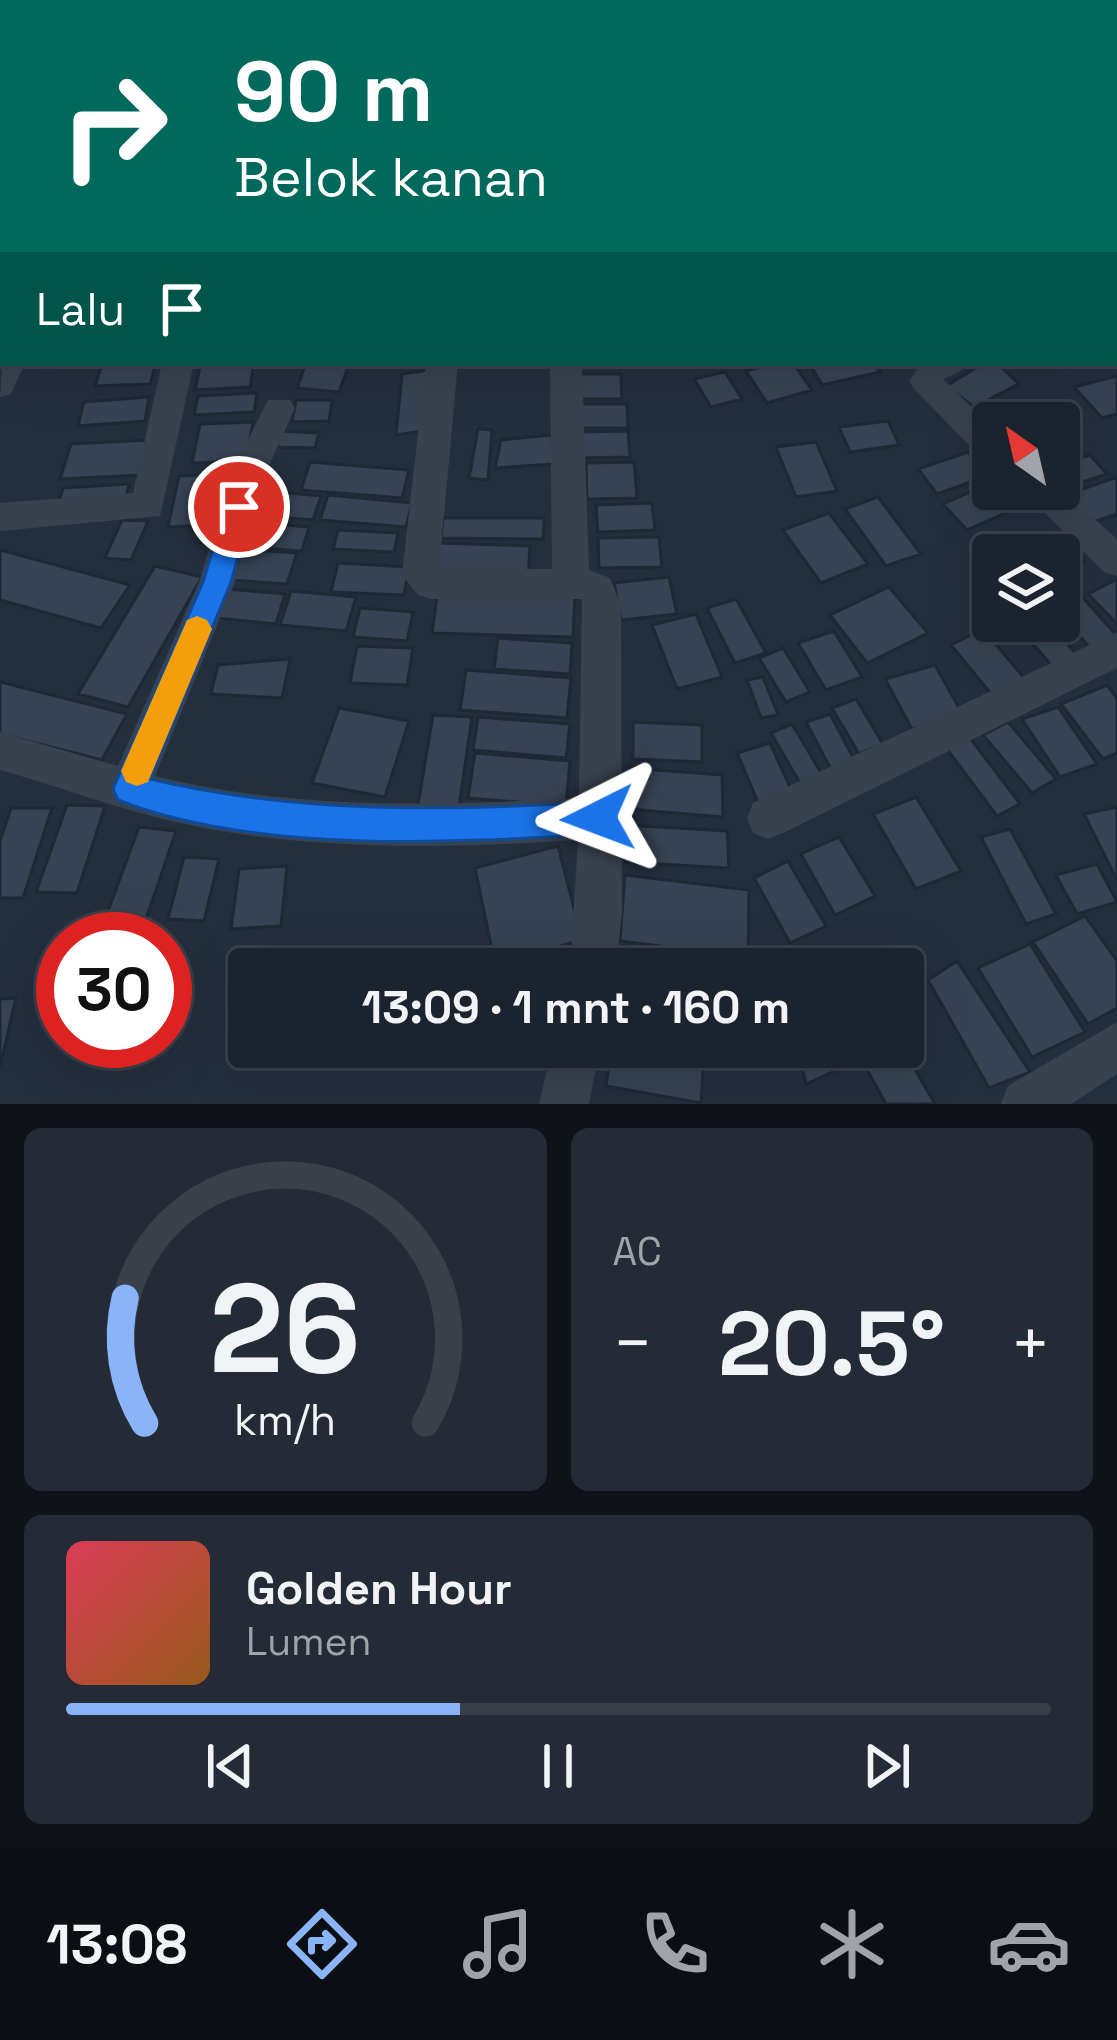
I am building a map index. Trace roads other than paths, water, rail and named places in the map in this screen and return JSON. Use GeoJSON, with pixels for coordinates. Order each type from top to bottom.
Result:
{"type":"FeatureCollection","features":[{"type":"Feature","properties":{"kind":"street"},"geometry":{"type":"LineString","coordinates":[[0,517],[148,506],[177,366]]}},
{"type":"Feature","properties":{"kind":"street"},"geometry":{"type":"LineString","coordinates":[[442,366],[420,575],[430,584],[571,583],[597,589],[602,605],[599,911],[595,948]]}},
{"type":"Feature","properties":{"kind":"street"},"geometry":{"type":"LineString","coordinates":[[566,366],[571,583]]}},
{"type":"Feature","properties":{"kind":"street"},"geometry":{"type":"LineString","coordinates":[[943,366],[928,373],[925,381],[972,427]]}},
{"type":"Feature","properties":{"kind":"street"},"geometry":{"type":"LineString","coordinates":[[129,789],[217,582],[250,470],[279,408]]}},
{"type":"Feature","properties":{"kind":"street"},"geometry":{"type":"LineString","coordinates":[[1061,510],[1117,561]]}},
{"type":"Feature","properties":{"kind":"street"},"geometry":{"type":"LineString","coordinates":[[768,818],[1117,649]]}},
{"type":"Feature","properties":{"kind":"street"},"geometry":{"type":"LineString","coordinates":[[0,751],[210,809],[339,824],[465,826],[598,818]]}},
{"type":"Feature","properties":{"kind":"street"},"geometry":{"type":"LineString","coordinates":[[1026,1104],[1117,1046]]}},
{"type":"Feature","properties":{"kind":"street"},"geometry":{"type":"LineString","coordinates":[[564,1104],[572,1068]]}}]}
